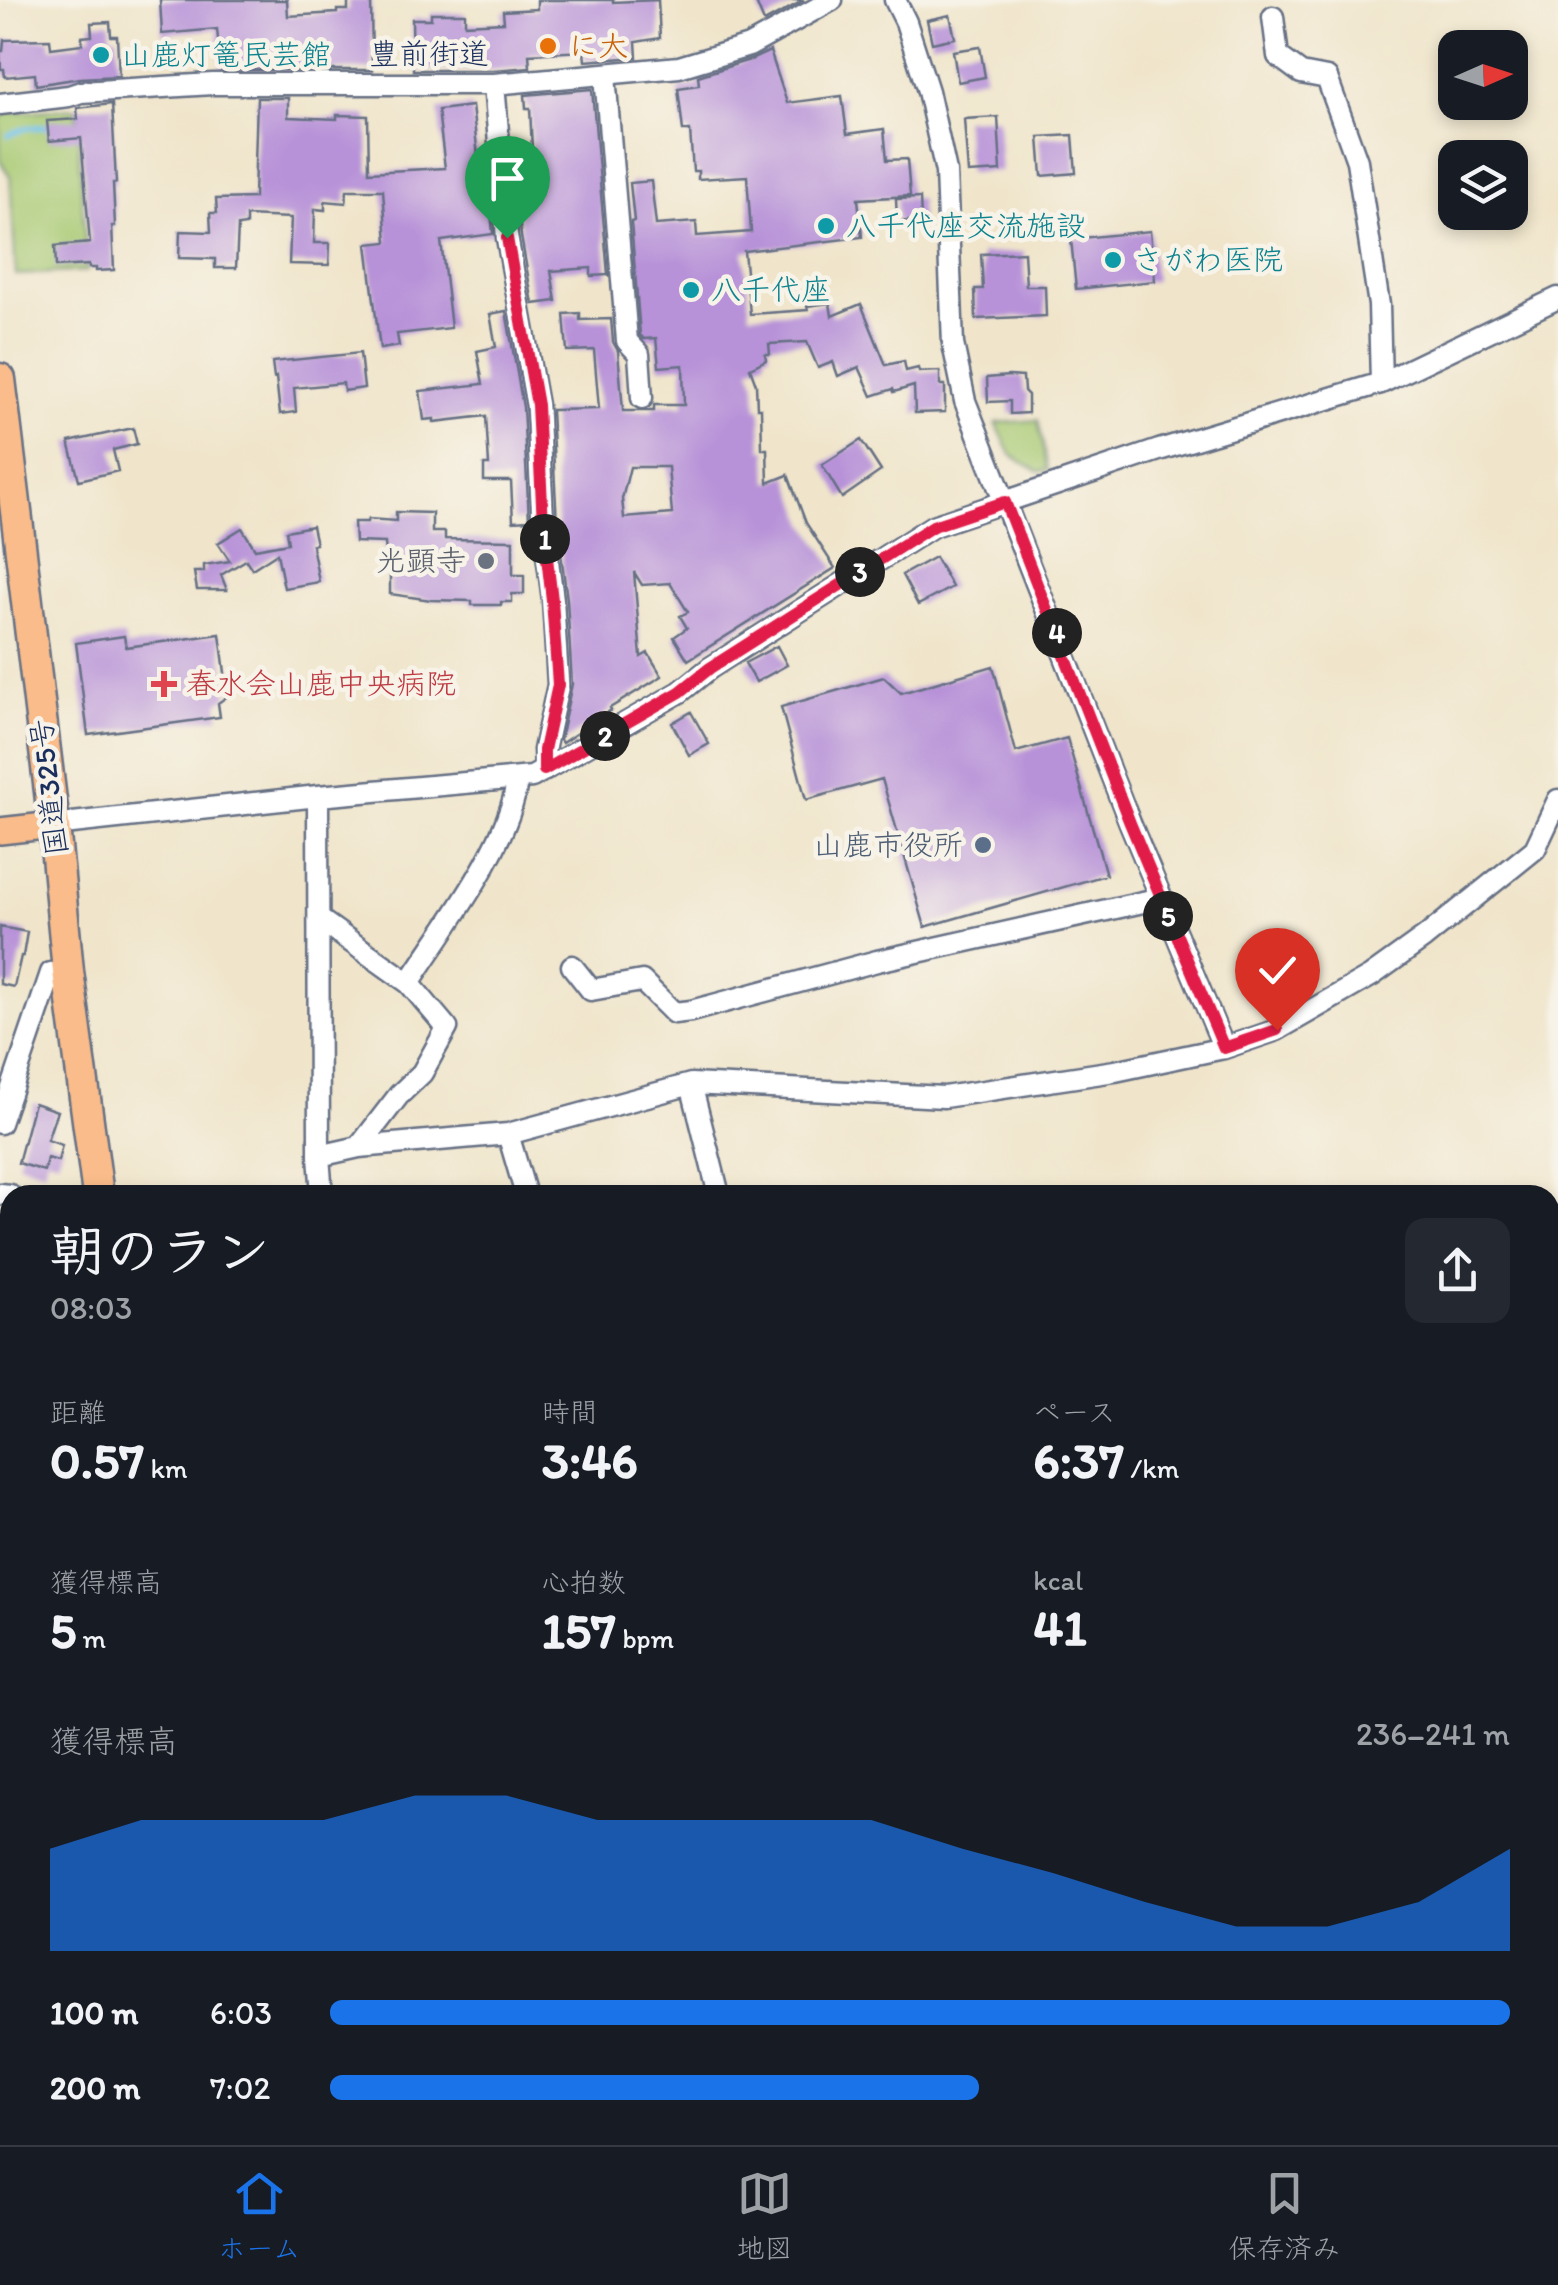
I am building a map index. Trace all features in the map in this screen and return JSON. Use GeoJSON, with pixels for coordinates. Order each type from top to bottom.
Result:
{"type":"FeatureCollection","features":[{"type":"Feature","properties":{"kind":"highway","name":"国道325号"},"geometry":{"type":"LineString","coordinates":[[0,378],[97,1185]]}},
{"type":"Feature","properties":{"kind":"main road"},"geometry":{"type":"LineString","coordinates":[[0,831],[54,824]]}},
{"type":"Feature","properties":{"kind":"street","name":"豊前街道"},"geometry":{"type":"LineString","coordinates":[[0,104],[81,92],[213,84],[494,84],[679,66],[749,46],[832,0]]}},
{"type":"Feature","properties":{"kind":"street"},"geometry":{"type":"LineString","coordinates":[[896,0],[928,91],[946,172],[953,344],[965,401],[1160,898],[1224,1048]]}},
{"type":"Feature","properties":{"kind":"street"},"geometry":{"type":"LineString","coordinates":[[1274,17],[1278,56],[1301,72],[1327,78],[1357,161],[1378,305],[1380,383]]}},
{"type":"Feature","properties":{"kind":"street"},"geometry":{"type":"LineString","coordinates":[[605,75],[627,341],[639,354],[642,398]]}},
{"type":"Feature","properties":{"kind":"street"},"geometry":{"type":"LineString","coordinates":[[494,84],[507,238],[537,405],[543,524],[552,600],[558,685],[544,750],[544,770]]}},
{"type":"Feature","properties":{"kind":"street"},"geometry":{"type":"LineString","coordinates":[[54,824],[532,777],[680,692],[710,668],[933,526],[1159,450],[1380,383],[1558,298]]}},
{"type":"Feature","properties":{"kind":"street"},"geometry":{"type":"LineString","coordinates":[[409,984],[492,853],[516,793],[517,780]]}},
{"type":"Feature","properties":{"kind":"street"},"geometry":{"type":"LineString","coordinates":[[318,796],[321,1185]]}},
{"type":"Feature","properties":{"kind":"street"},"geometry":{"type":"LineString","coordinates":[[320,1156],[359,1147],[508,1134],[691,1084],[944,1097],[1116,1071],[1224,1048],[1277,1030],[1371,976],[1424,938],[1536,848],[1558,800]]}},
{"type":"Feature","properties":{"kind":"street"},"geometry":{"type":"LineString","coordinates":[[572,966],[592,990],[642,982],[674,1013],[877,961],[1160,898]]}},
{"type":"Feature","properties":{"kind":"street"},"geometry":{"type":"LineString","coordinates":[[319,919],[409,984],[447,1028],[422,1073],[359,1147]]}},
{"type":"Feature","properties":{"kind":"street"},"geometry":{"type":"LineString","coordinates":[[0,1122],[51,973],[68,970]]}},
{"type":"Feature","properties":{"kind":"street"},"geometry":{"type":"LineString","coordinates":[[691,1084],[716,1185]]}},
{"type":"Feature","properties":{"kind":"street"},"geometry":{"type":"LineString","coordinates":[[508,1134],[523,1185]]}},
{"type":"Feature","properties":{"kind":"green space"},"geometry":{"type":"Polygon","coordinates":[[[76,108],[87,271],[16,275],[10,176],[0,161],[0,118],[7,113],[76,108]]]}},
{"type":"Feature","properties":{"kind":"green space"},"geometry":{"type":"Polygon","coordinates":[[[1038,420],[1048,470],[1039,472],[1011,455],[996,423],[1038,420]]]}},
{"type":"Feature","properties":{"kind":"building"},"geometry":{"type":"Polygon","coordinates":[[[160,0],[287,0],[288,16],[337,13],[348,10],[348,0],[371,0],[372,70],[221,70],[217,29],[162,34],[160,0]]]}},
{"type":"Feature","properties":{"kind":"building"},"geometry":{"type":"Polygon","coordinates":[[[537,0],[658,0],[660,38],[636,42],[637,57],[585,61],[584,51],[529,54],[530,67],[413,70],[412,19],[431,19],[431,13],[465,13],[465,24],[504,22],[503,11],[537,9],[537,0]]]}},
{"type":"Feature","properties":{"kind":"building"},"geometry":{"type":"Polygon","coordinates":[[[755,0],[804,0],[764,22],[755,0]]]}},
{"type":"Feature","properties":{"kind":"building"},"geometry":{"type":"Polygon","coordinates":[[[950,15],[955,38],[932,43],[927,20],[950,15]]]}},
{"type":"Feature","properties":{"kind":"building"},"geometry":{"type":"Polygon","coordinates":[[[110,22],[111,36],[117,36],[119,76],[36,85],[35,74],[5,77],[1,69],[4,40],[50,39],[51,48],[82,44],[82,37],[92,36],[91,23],[110,22]]]}},
{"type":"Feature","properties":{"kind":"building"},"geometry":{"type":"Polygon","coordinates":[[[980,47],[985,77],[958,82],[953,51],[980,47]]]}},
{"type":"Feature","properties":{"kind":"building"},"geometry":{"type":"Polygon","coordinates":[[[770,51],[787,103],[842,96],[847,134],[884,129],[887,160],[907,159],[910,196],[858,199],[862,237],[744,251],[750,314],[808,310],[807,306],[830,303],[832,316],[861,304],[886,365],[904,361],[906,371],[940,371],[940,385],[945,385],[945,412],[915,413],[914,386],[872,396],[859,367],[838,376],[833,362],[818,368],[807,342],[769,344],[766,360],[750,368],[756,384],[757,408],[761,408],[768,483],[788,475],[806,523],[835,568],[688,660],[674,637],[687,628],[680,616],[688,612],[670,583],[642,585],[634,572],[641,657],[648,653],[662,676],[562,743],[572,684],[551,410],[599,409],[594,350],[567,351],[564,314],[580,313],[580,320],[611,319],[623,411],[654,411],[654,405],[684,405],[683,365],[659,367],[656,338],[644,339],[640,335],[630,183],[651,181],[656,225],[696,222],[697,236],[751,232],[747,176],[698,179],[698,171],[693,171],[690,131],[683,131],[678,88],[699,85],[698,76],[770,51]],[[630,467],[622,499],[624,518],[672,514],[668,467],[630,467]]]}},
{"type":"Feature","properties":{"kind":"building"},"geometry":{"type":"Polygon","coordinates":[[[592,89],[608,275],[591,276],[591,268],[551,271],[556,301],[533,304],[521,236],[514,152],[532,150],[530,108],[526,108],[525,95],[592,89]]]}},
{"type":"Feature","properties":{"kind":"building"},"geometry":{"type":"Polygon","coordinates":[[[257,98],[288,98],[288,117],[368,116],[369,172],[445,168],[438,110],[472,106],[478,156],[486,155],[493,234],[441,241],[451,328],[397,334],[399,346],[380,349],[367,244],[387,242],[383,190],[347,190],[346,203],[325,201],[325,210],[315,209],[314,243],[330,243],[329,265],[289,264],[291,218],[246,216],[246,225],[238,226],[236,268],[215,268],[215,259],[179,258],[180,231],[211,232],[210,213],[217,213],[216,199],[254,198],[257,98]]]}},
{"type":"Feature","properties":{"kind":"building"},"geometry":{"type":"Polygon","coordinates":[[[112,104],[116,183],[112,226],[114,270],[96,271],[89,265],[56,267],[55,246],[90,243],[81,138],[49,141],[47,121],[78,119],[77,108],[112,104]]]}},
{"type":"Feature","properties":{"kind":"building"},"geometry":{"type":"Polygon","coordinates":[[[998,117],[1001,171],[968,173],[964,119],[998,117]]]}},
{"type":"Feature","properties":{"kind":"building"},"geometry":{"type":"Polygon","coordinates":[[[1073,135],[1076,173],[1042,176],[1039,137],[1073,135]]]}},
{"type":"Feature","properties":{"kind":"building"},"geometry":{"type":"Polygon","coordinates":[[[920,198],[921,220],[897,222],[896,199],[920,198]]]}},
{"type":"Feature","properties":{"kind":"building","name":"さがわ医院"},"geometry":{"type":"Polygon","coordinates":[[[1150,231],[1155,281],[1076,289],[1071,239],[1150,231]]]}},
{"type":"Feature","properties":{"kind":"building"},"geometry":{"type":"Polygon","coordinates":[[[1024,252],[1026,286],[1045,286],[1046,316],[976,319],[975,289],[983,289],[981,254],[1024,252]]]}},
{"type":"Feature","properties":{"kind":"building"},"geometry":{"type":"Polygon","coordinates":[[[506,311],[523,407],[529,520],[513,521],[511,481],[484,481],[484,465],[489,465],[486,416],[424,420],[420,391],[483,384],[477,351],[496,347],[490,314],[506,311]]]}},
{"type":"Feature","properties":{"kind":"building"},"geometry":{"type":"Polygon","coordinates":[[[360,353],[364,388],[344,391],[343,383],[294,388],[296,412],[280,414],[272,362],[360,353]]]}},
{"type":"Feature","properties":{"kind":"building"},"geometry":{"type":"Polygon","coordinates":[[[1023,377],[1028,413],[1010,414],[1010,401],[988,402],[987,378],[1023,377]]]}},
{"type":"Feature","properties":{"kind":"building"},"geometry":{"type":"Polygon","coordinates":[[[133,428],[137,444],[113,450],[118,471],[79,480],[69,442],[133,428]]]}},
{"type":"Feature","properties":{"kind":"building"},"geometry":{"type":"Polygon","coordinates":[[[861,440],[881,471],[842,498],[822,465],[861,440]]]}},
{"type":"Feature","properties":{"kind":"building"},"geometry":{"type":"Polygon","coordinates":[[[396,512],[432,513],[432,532],[445,532],[445,539],[513,540],[513,575],[524,575],[524,594],[512,594],[512,602],[501,605],[472,605],[472,601],[390,594],[390,554],[386,554],[385,543],[355,542],[354,522],[396,521],[396,512]]]}},
{"type":"Feature","properties":{"kind":"building"},"geometry":{"type":"Polygon","coordinates":[[[312,526],[319,582],[284,588],[277,553],[252,569],[246,560],[221,575],[227,590],[197,590],[194,572],[204,572],[204,565],[230,561],[218,543],[242,528],[255,549],[288,543],[286,531],[312,526]]]}},
{"type":"Feature","properties":{"kind":"building"},"geometry":{"type":"Polygon","coordinates":[[[935,557],[952,587],[918,605],[902,575],[935,557]]]}},
{"type":"Feature","properties":{"kind":"building"},"geometry":{"type":"Polygon","coordinates":[[[220,634],[228,696],[218,703],[220,717],[88,735],[76,643],[124,636],[126,647],[220,634]]]}},
{"type":"Feature","properties":{"kind":"building"},"geometry":{"type":"Polygon","coordinates":[[[777,646],[787,665],[756,682],[745,663],[777,646]]]}},
{"type":"Feature","properties":{"kind":"building"},"geometry":{"type":"Polygon","coordinates":[[[993,666],[1016,752],[1067,738],[1106,875],[925,927],[882,779],[806,800],[781,707],[884,677],[901,693],[993,666]]]}},
{"type":"Feature","properties":{"kind":"building"},"geometry":{"type":"Polygon","coordinates":[[[691,712],[709,744],[689,755],[672,723],[691,712]]]}},
{"type":"Feature","properties":{"kind":"building"},"geometry":{"type":"Polygon","coordinates":[[[0,927],[27,932],[14,987],[0,984],[0,927]]]}},
{"type":"Feature","properties":{"kind":"building"},"geometry":{"type":"Polygon","coordinates":[[[34,1103],[57,1111],[47,1140],[62,1145],[58,1161],[47,1158],[44,1171],[18,1163],[34,1103]]]}},
{"type":"Feature","properties":{"kind":"waterway"},"geometry":{"type":"LineString","coordinates":[[9,135],[26,128],[53,126]]}},
{"type":"Feature","properties":{"kind":"place","name":"に大"},"geometry":{"type":"Point","coordinates":[548,46]}},
{"type":"Feature","properties":{"kind":"place","name":"山鹿灯篭民芸館"},"geometry":{"type":"Point","coordinates":[101,55]}},
{"type":"Feature","properties":{"kind":"place","name":"八千代座交流施設"},"geometry":{"type":"Point","coordinates":[826,226]}},
{"type":"Feature","properties":{"kind":"place","name":"さがわ医院"},"geometry":{"type":"Point","coordinates":[1113,260]}},
{"type":"Feature","properties":{"kind":"place","name":"八千代座"},"geometry":{"type":"Point","coordinates":[691,290]}},
{"type":"Feature","properties":{"kind":"place","name":"光顕寺"},"geometry":{"type":"Point","coordinates":[486,561]}},
{"type":"Feature","properties":{"kind":"place","name":"春水会山鹿中央病院"},"geometry":{"type":"Point","coordinates":[164,684]}},
{"type":"Feature","properties":{"kind":"place","name":"山鹿市役所"},"geometry":{"type":"Point","coordinates":[983,845]}},
{"type":"Feature","properties":{"kind":"route"},"geometry":{"type":"LineString","coordinates":[[507,238],[537,405],[558,685],[544,750],[544,770],[680,692],[710,668],[933,526],[1005,502],[1160,898],[1224,1048],[1277,1030]]}}]}
